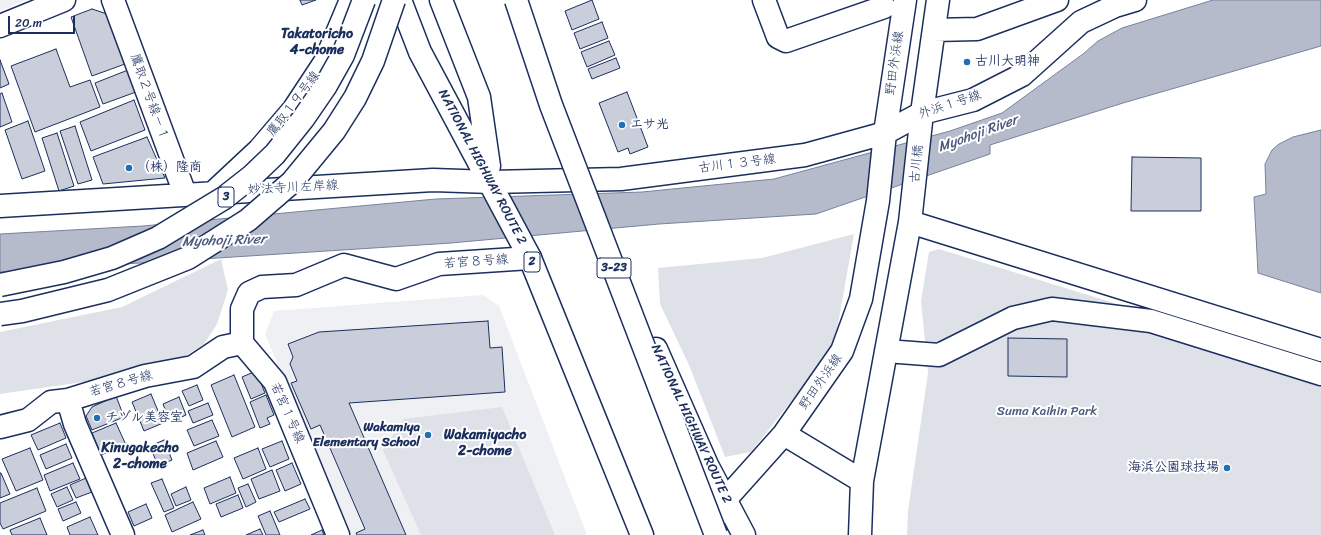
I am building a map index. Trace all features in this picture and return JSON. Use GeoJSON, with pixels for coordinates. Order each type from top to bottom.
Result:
{"type":"FeatureCollection","features":[{"type":"Feature","properties":{"kind":"main road"},"geometry":{"type":"LineString","coordinates":[[0,26],[64,0]]}},
{"type":"Feature","properties":{"kind":"main road","name":"鷹取２号線－１"},"geometry":{"type":"LineString","coordinates":[[113,0],[185,194]]}},
{"type":"Feature","properties":{"kind":"main road","name":"鷹取１９号線"},"geometry":{"type":"LineString","coordinates":[[214,192],[259,150],[294,109],[325,62],[351,0]]}},
{"type":"Feature","properties":{"kind":"main road","name":"3"},"geometry":{"type":"LineString","coordinates":[[0,285],[64,272],[112,258],[158,238],[224,198],[252,176],[275,154],[303,119],[325,87],[343,55],[364,0]]}},
{"type":"Feature","properties":{"kind":"main road","name":"3"},"geometry":{"type":"LineString","coordinates":[[0,314],[37,308],[108,290],[188,258],[248,220],[292,182],[334,131],[355,98],[373,61],[394,0]]}},
{"type":"Feature","properties":{"kind":"main road","name":"NATIONAL HIGHWAY ROUTE 2"},"geometry":{"type":"LineString","coordinates":[[400,0],[420,52],[491,182],[530,258],[642,535]]}},
{"type":"Feature","properties":{"kind":"main road"},"geometry":{"type":"LineString","coordinates":[[441,0],[479,97],[491,182]]}},
{"type":"Feature","properties":{"kind":"main road","name":"NATIONAL HIGHWAY ROUTE 2"},"geometry":{"type":"LineString","coordinates":[[516,0],[665,372],[707,465],[744,535]]}},
{"type":"Feature","properties":{"kind":"main road","name":"3-23"},"geometry":{"type":"LineString","coordinates":[[516,0],[551,105],[716,535]]}},
{"type":"Feature","properties":{"kind":"main road"},"geometry":{"type":"LineString","coordinates":[[764,0],[778,37],[786,41],[884,7]]}},
{"type":"Feature","properties":{"kind":"main road","name":"野田外浜線"},"geometry":{"type":"LineString","coordinates":[[706,535],[726,500],[784,434],[842,351],[860,299],[878,201],[884,142],[905,0]]}},
{"type":"Feature","properties":{"kind":"main road"},"geometry":{"type":"LineString","coordinates":[[922,113],[938,0]]}},
{"type":"Feature","properties":{"kind":"main road"},"geometry":{"type":"LineString","coordinates":[[934,30],[977,29],[1057,0]]}},
{"type":"Feature","properties":{"kind":"main road","name":"外浜１号線"},"geometry":{"type":"LineString","coordinates":[[884,142],[922,113],[973,100],[1022,76],[1081,22],[1115,6],[1135,0]]}},
{"type":"Feature","properties":{"kind":"main road","name":"古川橋"},"geometry":{"type":"LineString","coordinates":[[910,222],[922,113]]}},
{"type":"Feature","properties":{"kind":"main road","name":"古川１３号線"},"geometry":{"type":"LineString","coordinates":[[587,180],[621,179],[805,155],[884,142]]}},
{"type":"Feature","properties":{"kind":"main road","name":"妙法寺川左岸線"},"geometry":{"type":"LineString","coordinates":[[0,206],[433,180],[491,182],[587,180]]}},
{"type":"Feature","properties":{"kind":"main road"},"geometry":{"type":"LineString","coordinates":[[860,535],[862,481],[910,222],[1321,350]]}},
{"type":"Feature","properties":{"kind":"main road","name":"若宮８号線"},"geometry":{"type":"LineString","coordinates":[[0,427],[28,420],[51,402],[68,400],[145,376],[193,367],[223,347],[242,343],[242,309],[249,293],[262,287],[296,286],[344,266],[396,279],[439,264],[530,258]]}},
{"type":"Feature","properties":{"kind":"main road"},"geometry":{"type":"LineString","coordinates":[[886,351],[939,355],[1013,318],[1052,309],[1151,321],[1321,374]]}},
{"type":"Feature","properties":{"kind":"main road","name":"若宮１号線"},"geometry":{"type":"LineString","coordinates":[[242,343],[275,382],[338,535]]}},
{"type":"Feature","properties":{"kind":"main road"},"geometry":{"type":"LineString","coordinates":[[68,400],[75,424],[122,535]]}},
{"type":"Feature","properties":{"kind":"main road"},"geometry":{"type":"LineString","coordinates":[[784,434],[862,481]]}},
{"type":"Feature","properties":{"kind":"shaded area"},"geometry":{"type":"Polygon","coordinates":[[[0,0],[26,0],[0,11],[0,0]]]}},
{"type":"Feature","properties":{"kind":"shaded area","name":"Wakamiya Elementary School"},"geometry":{"type":"Polygon","coordinates":[[[483,295],[499,306],[587,535],[349,535],[265,334],[274,311],[483,295]]]}},
{"type":"Feature","properties":{"kind":"green space"},"geometry":{"type":"Polygon","coordinates":[[[854,234],[834,347],[751,452],[725,457],[689,365],[660,304],[658,268],[762,258],[854,234]]]}},
{"type":"Feature","properties":{"kind":"green space","name":"Suma Kaihin Park"},"geometry":{"type":"Polygon","coordinates":[[[939,249],[1321,367],[1321,535],[907,535],[908,511],[928,373],[921,301],[929,252],[939,249]]]}},
{"type":"Feature","properties":{"kind":"green space"},"geometry":{"type":"Polygon","coordinates":[[[221,259],[228,290],[217,324],[204,344],[182,358],[97,380],[0,394],[0,332],[122,307],[221,259]]]}},
{"type":"Feature","properties":{"kind":"green space"},"geometry":{"type":"Polygon","coordinates":[[[502,407],[555,535],[421,535],[383,450],[404,419],[502,407]]]}},
{"type":"Feature","properties":{"kind":"water","name":"Myohoji River"},"geometry":{"type":"Polygon","coordinates":[[[1213,0],[1321,0],[1321,46],[1123,103],[990,145],[990,154],[816,214],[659,224],[451,243],[0,272],[0,234],[143,226],[436,199],[642,192],[774,179],[950,131],[1002,113],[1083,54],[1098,41],[1122,28],[1213,0]]]}},
{"type":"Feature","properties":{"kind":"water"},"geometry":{"type":"Polygon","coordinates":[[[1321,130],[1321,293],[1258,273],[1254,197],[1266,194],[1265,164],[1272,150],[1279,144],[1293,137],[1321,130]]]}},
{"type":"Feature","properties":{"kind":"building"},"geometry":{"type":"Polygon","coordinates":[[[300,0],[316,0],[302,5],[300,0]]]}},
{"type":"Feature","properties":{"kind":"building"},"geometry":{"type":"Polygon","coordinates":[[[592,0],[599,19],[572,30],[565,11],[592,0]]]}},
{"type":"Feature","properties":{"kind":"building"},"geometry":{"type":"Polygon","coordinates":[[[92,9],[107,14],[125,64],[92,76],[71,17],[92,9]]]}},
{"type":"Feature","properties":{"kind":"building"},"geometry":{"type":"Polygon","coordinates":[[[602,22],[608,38],[580,49],[574,33],[602,22]]]}},
{"type":"Feature","properties":{"kind":"building"},"geometry":{"type":"Polygon","coordinates":[[[609,41],[615,55],[587,67],[581,52],[609,41]]]}},
{"type":"Feature","properties":{"kind":"building"},"geometry":{"type":"Polygon","coordinates":[[[56,49],[70,87],[90,80],[100,107],[35,132],[11,66],[56,49]]]}},
{"type":"Feature","properties":{"kind":"building"},"geometry":{"type":"Polygon","coordinates":[[[616,58],[620,68],[592,79],[588,69],[616,58]]]}},
{"type":"Feature","properties":{"kind":"building"},"geometry":{"type":"Polygon","coordinates":[[[0,60],[9,84],[0,88],[0,60]]]}},
{"type":"Feature","properties":{"kind":"building"},"geometry":{"type":"Polygon","coordinates":[[[128,70],[136,92],[103,104],[95,83],[128,70]]]}},
{"type":"Feature","properties":{"kind":"building"},"geometry":{"type":"Polygon","coordinates":[[[627,92],[648,147],[630,154],[628,148],[618,152],[599,103],[627,92]]]}},
{"type":"Feature","properties":{"kind":"building"},"geometry":{"type":"Polygon","coordinates":[[[2,93],[12,122],[0,127],[0,94],[2,93]]]}},
{"type":"Feature","properties":{"kind":"building"},"geometry":{"type":"Polygon","coordinates":[[[134,100],[145,130],[91,151],[80,122],[134,100]]]}},
{"type":"Feature","properties":{"kind":"building"},"geometry":{"type":"Polygon","coordinates":[[[28,121],[45,171],[22,179],[5,130],[28,121]]]}},
{"type":"Feature","properties":{"kind":"building"},"geometry":{"type":"Polygon","coordinates":[[[75,126],[92,180],[78,184],[60,131],[75,126]]]}},
{"type":"Feature","properties":{"kind":"building"},"geometry":{"type":"Polygon","coordinates":[[[57,133],[74,186],[59,191],[42,138],[57,133]]]}},
{"type":"Feature","properties":{"kind":"building","name":"（株）隆商"},"geometry":{"type":"Polygon","coordinates":[[[147,137],[165,178],[103,184],[93,157],[147,137]]]}},
{"type":"Feature","properties":{"kind":"building"},"geometry":{"type":"Polygon","coordinates":[[[1132,157],[1201,158],[1201,211],[1131,211],[1132,157]]]}},
{"type":"Feature","properties":{"kind":"building"},"geometry":{"type":"Polygon","coordinates":[[[488,321],[490,348],[502,347],[505,392],[349,403],[406,535],[357,535],[356,533],[365,529],[320,425],[311,429],[291,383],[297,381],[290,364],[293,357],[288,344],[319,332],[488,321]]]}},
{"type":"Feature","properties":{"kind":"building"},"geometry":{"type":"Polygon","coordinates":[[[1008,338],[1067,339],[1067,377],[1008,376],[1008,338]]]}},
{"type":"Feature","properties":{"kind":"building"},"geometry":{"type":"Polygon","coordinates":[[[256,371],[265,393],[251,399],[242,377],[256,371]]]}},
{"type":"Feature","properties":{"kind":"building"},"geometry":{"type":"Polygon","coordinates":[[[234,375],[255,427],[232,437],[211,385],[234,375]]]}},
{"type":"Feature","properties":{"kind":"building"},"geometry":{"type":"Polygon","coordinates":[[[197,385],[203,400],[189,406],[182,391],[197,385]]]}},
{"type":"Feature","properties":{"kind":"building"},"geometry":{"type":"Polygon","coordinates":[[[151,394],[163,423],[144,431],[132,402],[151,394]]]}},
{"type":"Feature","properties":{"kind":"building"},"geometry":{"type":"Polygon","coordinates":[[[266,395],[274,415],[267,418],[270,424],[260,428],[250,402],[266,395]]]}},
{"type":"Feature","properties":{"kind":"building"},"geometry":{"type":"Polygon","coordinates":[[[116,396],[124,417],[92,430],[86,416],[92,407],[116,396]]]}},
{"type":"Feature","properties":{"kind":"building"},"geometry":{"type":"Polygon","coordinates":[[[179,397],[186,415],[170,422],[163,404],[179,397]]]}},
{"type":"Feature","properties":{"kind":"building"},"geometry":{"type":"Polygon","coordinates":[[[208,403],[213,415],[193,423],[188,411],[208,403]]]}},
{"type":"Feature","properties":{"kind":"building"},"geometry":{"type":"Polygon","coordinates":[[[212,420],[219,436],[194,446],[187,430],[212,420]]]}},
{"type":"Feature","properties":{"kind":"building"},"geometry":{"type":"Polygon","coordinates":[[[60,423],[66,438],[38,450],[31,435],[60,423]]]}},
{"type":"Feature","properties":{"kind":"building"},"geometry":{"type":"Polygon","coordinates":[[[116,423],[126,445],[101,455],[92,433],[116,423]]]}},
{"type":"Feature","properties":{"kind":"building"},"geometry":{"type":"Polygon","coordinates":[[[164,440],[172,460],[158,466],[150,446],[164,440]]]}},
{"type":"Feature","properties":{"kind":"building"},"geometry":{"type":"Polygon","coordinates":[[[216,441],[223,457],[193,470],[187,453],[216,441]]]}},
{"type":"Feature","properties":{"kind":"building"},"geometry":{"type":"Polygon","coordinates":[[[282,441],[289,459],[270,467],[262,449],[282,441]]]}},
{"type":"Feature","properties":{"kind":"building"},"geometry":{"type":"Polygon","coordinates":[[[66,444],[72,458],[46,469],[40,455],[66,444]]]}},
{"type":"Feature","properties":{"kind":"building"},"geometry":{"type":"Polygon","coordinates":[[[30,448],[43,480],[16,491],[2,459],[30,448]]]}},
{"type":"Feature","properties":{"kind":"building"},"geometry":{"type":"Polygon","coordinates":[[[258,448],[266,469],[243,479],[234,458],[258,448]]]}},
{"type":"Feature","properties":{"kind":"building"},"geometry":{"type":"Polygon","coordinates":[[[73,463],[80,479],[50,491],[44,475],[73,463]]]}},
{"type":"Feature","properties":{"kind":"building"},"geometry":{"type":"Polygon","coordinates":[[[292,463],[301,484],[285,491],[276,470],[292,463]]]}},
{"type":"Feature","properties":{"kind":"building"},"geometry":{"type":"Polygon","coordinates":[[[272,470],[280,491],[259,499],[251,479],[272,470]]]}},
{"type":"Feature","properties":{"kind":"building"},"geometry":{"type":"Polygon","coordinates":[[[0,473],[10,494],[0,498],[0,473]]]}},
{"type":"Feature","properties":{"kind":"building"},"geometry":{"type":"Polygon","coordinates":[[[230,477],[236,493],[210,504],[204,488],[230,477]]]}},
{"type":"Feature","properties":{"kind":"building"},"geometry":{"type":"Polygon","coordinates":[[[86,478],[92,492],[76,498],[70,485],[86,478]]]}},
{"type":"Feature","properties":{"kind":"building"},"geometry":{"type":"Polygon","coordinates":[[[162,479],[174,508],[164,512],[151,483],[162,479]]]}},
{"type":"Feature","properties":{"kind":"building"},"geometry":{"type":"Polygon","coordinates":[[[248,484],[256,502],[246,507],[238,488],[248,484]]]}},
{"type":"Feature","properties":{"kind":"building"},"geometry":{"type":"Polygon","coordinates":[[[67,487],[73,500],[57,507],[51,494],[67,487]]]}},
{"type":"Feature","properties":{"kind":"building"},"geometry":{"type":"Polygon","coordinates":[[[186,487],[191,500],[176,506],[171,494],[186,487]]]}},
{"type":"Feature","properties":{"kind":"building"},"geometry":{"type":"Polygon","coordinates":[[[37,488],[46,511],[3,529],[0,523],[0,503],[37,488]]]}},
{"type":"Feature","properties":{"kind":"building"},"geometry":{"type":"Polygon","coordinates":[[[238,495],[243,508],[221,517],[216,504],[238,495]]]}},
{"type":"Feature","properties":{"kind":"building"},"geometry":{"type":"Polygon","coordinates":[[[305,499],[310,509],[279,522],[274,512],[305,499]]]}},
{"type":"Feature","properties":{"kind":"building"},"geometry":{"type":"Polygon","coordinates":[[[76,502],[81,513],[63,521],[58,509],[76,502]]]}},
{"type":"Feature","properties":{"kind":"building"},"geometry":{"type":"Polygon","coordinates":[[[193,502],[201,519],[172,532],[165,515],[193,502]]]}},
{"type":"Feature","properties":{"kind":"building"},"geometry":{"type":"Polygon","coordinates":[[[146,504],[152,518],[134,526],[128,512],[146,504]]]}},
{"type":"Feature","properties":{"kind":"building"},"geometry":{"type":"Polygon","coordinates":[[[270,511],[280,535],[266,535],[258,516],[270,511]]]}},
{"type":"Feature","properties":{"kind":"building"},"geometry":{"type":"Polygon","coordinates":[[[90,517],[98,535],[70,535],[67,527],[90,517]]]}},
{"type":"Feature","properties":{"kind":"building"},"geometry":{"type":"Polygon","coordinates":[[[40,518],[47,535],[12,535],[10,530],[40,518]]]}},
{"type":"Feature","properties":{"kind":"building"},"geometry":{"type":"Polygon","coordinates":[[[260,529],[263,535],[246,535],[260,529]]]}},
{"type":"Feature","properties":{"kind":"building"},"geometry":{"type":"Polygon","coordinates":[[[203,530],[205,535],[190,535],[203,530]]]}},
{"type":"Feature","properties":{"kind":"building"},"geometry":{"type":"Polygon","coordinates":[[[322,530],[324,535],[311,535],[322,530]]]}},
{"type":"Feature","properties":{"kind":"place","name":"古川大明神"},"geometry":{"type":"Point","coordinates":[967,62]}},
{"type":"Feature","properties":{"kind":"place","name":"エサ光"},"geometry":{"type":"Point","coordinates":[622,125]}},
{"type":"Feature","properties":{"kind":"place","name":"（株）隆商"},"geometry":{"type":"Point","coordinates":[129,168]}},
{"type":"Feature","properties":{"kind":"place","name":"チヅル美容室"},"geometry":{"type":"Point","coordinates":[97,418]}},
{"type":"Feature","properties":{"kind":"place","name":"Wakamiya Elementary School"},"geometry":{"type":"Point","coordinates":[428,435]}},
{"type":"Feature","properties":{"kind":"place","name":"海浜公園球技場"},"geometry":{"type":"Point","coordinates":[1227,468]}},
{"type":"Feature","properties":{"kind":"district","name":"Takatoricho 4-chome"},"geometry":{"type":"Point","coordinates":[317,42]}},
{"type":"Feature","properties":{"kind":"district","name":"Wakamiyacho 2-chome"},"geometry":{"type":"Point","coordinates":[485,444]}},
{"type":"Feature","properties":{"kind":"district","name":"Kinugakecho 2-chome"},"geometry":{"type":"Point","coordinates":[140,456]}}]}
